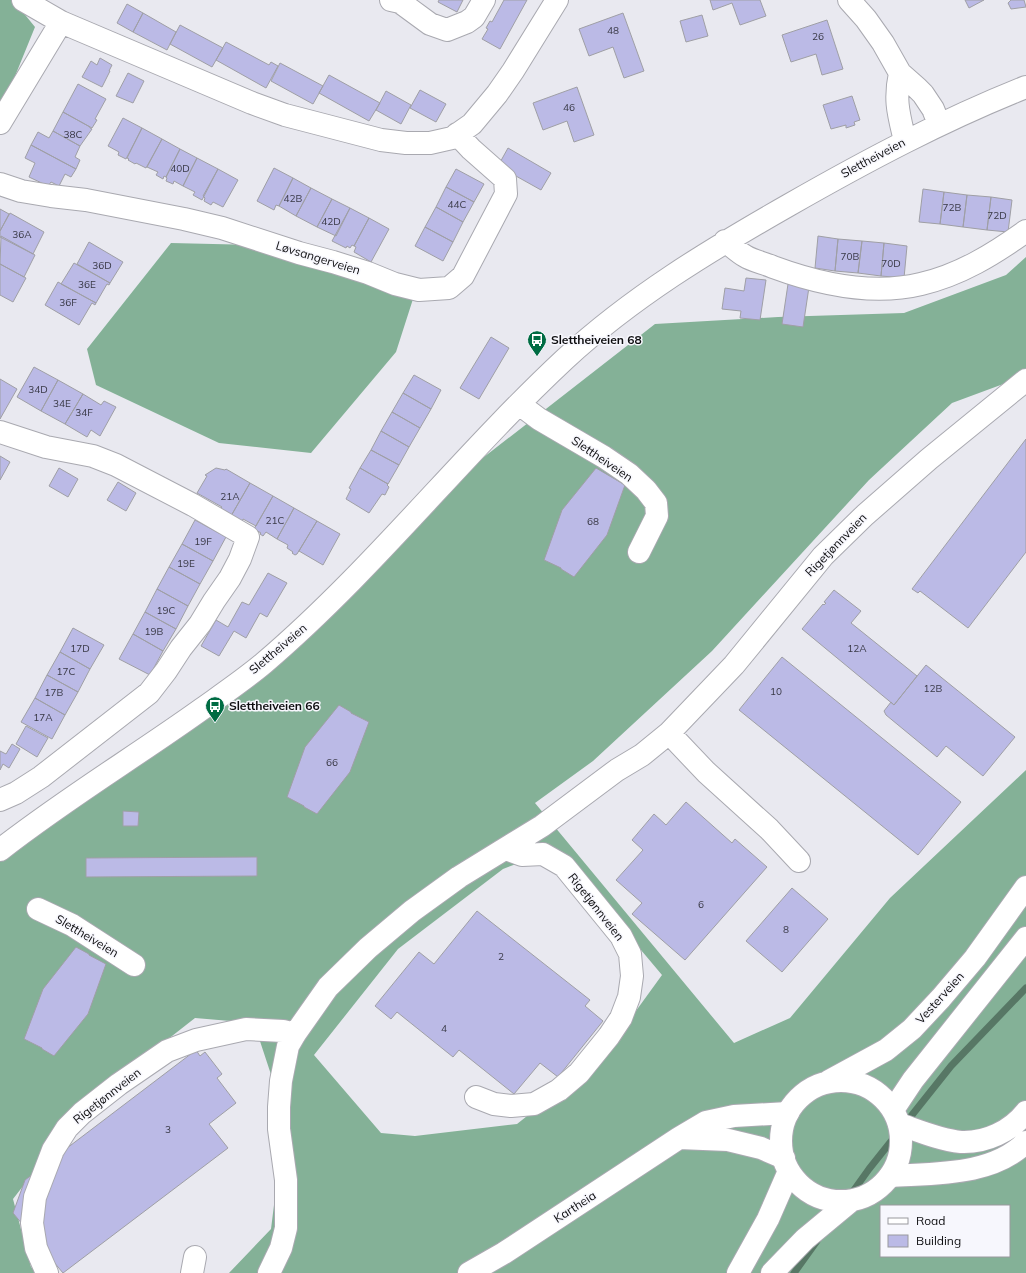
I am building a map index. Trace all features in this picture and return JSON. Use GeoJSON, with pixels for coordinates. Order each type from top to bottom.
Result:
{"type":"FeatureCollection","features":[{"type":"Feature","properties":{"kind":"main road"},"geometry":{"type":"LineString","coordinates":[[23,0],[61,22],[284,114],[380,140],[406,143],[430,143],[452,138],[472,124],[497,94],[513,71],[556,0]]}},
{"type":"Feature","properties":{"kind":"main road"},"geometry":{"type":"LineString","coordinates":[[391,0],[400,2],[430,24],[447,30],[474,18],[484,0]]}},
{"type":"Feature","properties":{"kind":"main road"},"geometry":{"type":"LineString","coordinates":[[849,0],[866,19],[883,43],[900,73],[923,94],[933,109],[939,124]]}},
{"type":"Feature","properties":{"kind":"main road"},"geometry":{"type":"LineString","coordinates":[[0,123],[61,22]]}},
{"type":"Feature","properties":{"kind":"main road"},"geometry":{"type":"LineString","coordinates":[[900,73],[897,103],[898,116],[905,141]]}},
{"type":"Feature","properties":{"kind":"main road","name":"Slettheiveien"},"geometry":{"type":"LineString","coordinates":[[0,850],[51,812],[150,746],[262,665],[316,617],[519,404],[565,360],[611,320],[664,281],[725,241],[865,162],[939,124],[1026,87]]}},
{"type":"Feature","properties":{"kind":"main road","name":"Løvsangerveien"},"geometry":{"type":"LineString","coordinates":[[0,184],[21,191],[86,200],[222,228],[299,253],[368,273],[395,284],[419,290],[449,288],[463,276],[506,194],[505,179],[471,149],[457,134]]}},
{"type":"Feature","properties":{"kind":"main road"},"geometry":{"type":"LineString","coordinates":[[725,241],[745,256],[797,276],[828,284],[859,288],[892,288],[921,284],[953,274],[1002,249],[1026,231]]}},
{"type":"Feature","properties":{"kind":"main road","name":"Rigetjønnveien"},"geometry":{"type":"LineString","coordinates":[[269,1273],[281,1248],[286,1228],[286,1180],[279,1107],[281,1081],[288,1046],[294,1034],[328,987],[368,948],[412,911],[459,877],[542,826],[617,770],[642,756],[669,733],[734,665],[824,556],[865,515],[929,459],[1026,380]]}},
{"type":"Feature","properties":{"kind":"main road","name":"Slettheiveien"},"geometry":{"type":"LineString","coordinates":[[519,404],[539,419],[604,457],[629,474],[653,498],[656,503],[657,516],[639,552]]}},
{"type":"Feature","properties":{"kind":"main road"},"geometry":{"type":"LineString","coordinates":[[0,432],[46,447],[93,456],[116,465],[169,492],[248,537],[240,559],[230,578],[166,672],[148,693],[129,710],[41,777],[16,794],[0,800]]}},
{"type":"Feature","properties":{"kind":"main road"},"geometry":{"type":"LineString","coordinates":[[669,733],[706,772],[769,829],[799,861]]}},
{"type":"Feature","properties":{"kind":"main road","name":"Rigetjønnveien"},"geometry":{"type":"LineString","coordinates":[[476,1097],[494,1104],[511,1106],[534,1104],[559,1090],[579,1073],[609,1036],[621,1018],[629,997],[632,976],[630,954],[621,936],[564,866],[543,854],[522,856],[506,849]]}},
{"type":"Feature","properties":{"kind":"main road","name":"Vesterveien"},"geometry":{"type":"LineString","coordinates":[[827,1082],[886,1050],[912,1029],[975,958],[1026,887]]}},
{"type":"Feature","properties":{"kind":"main road","name":"Slettheiveien"},"geometry":{"type":"LineString","coordinates":[[38,908],[77,928],[134,965]]}},
{"type":"Feature","properties":{"kind":"main road"},"geometry":{"type":"LineString","coordinates":[[896,1117],[912,1080],[1026,938]]}},
{"type":"Feature","properties":{"kind":"main road","name":"Rigetjønnveien"},"geometry":{"type":"LineString","coordinates":[[47,1273],[36,1248],[32,1223],[35,1197],[53,1150],[67,1128],[82,1113],[119,1084],[167,1051],[196,1040],[246,1029],[282,1031],[294,1034]]}},
{"type":"Feature","properties":{"kind":"main road"},"geometry":{"type":"LineString","coordinates":[[679,1138],[728,1140],[761,1148],[786,1165],[801,1185],[816,1196],[834,1200],[852,1200],[865,1196],[877,1189],[890,1176],[898,1160],[901,1142],[896,1117],[881,1095],[864,1086],[846,1081],[827,1082],[811,1089],[798,1099],[788,1113],[783,1128],[781,1143],[786,1165],[768,1219],[738,1273]]}},
{"type":"Feature","properties":{"kind":"main road"},"geometry":{"type":"LineString","coordinates":[[896,1117],[936,1136],[961,1142],[986,1139],[1006,1131],[1022,1118],[1026,1112]]}},
{"type":"Feature","properties":{"kind":"main road","name":"Kartheia"},"geometry":{"type":"LineString","coordinates":[[469,1273],[504,1253],[679,1138],[706,1122],[734,1116],[788,1113]]}},
{"type":"Feature","properties":{"kind":"main road"},"geometry":{"type":"LineString","coordinates":[[890,1176],[963,1170],[989,1164],[1008,1156],[1026,1142]]}},
{"type":"Feature","properties":{"kind":"main road"},"geometry":{"type":"LineString","coordinates":[[772,1273],[805,1239],[852,1200]]}},
{"type":"Feature","properties":{"kind":"green space"},"geometry":{"type":"Polygon","coordinates":[[[0,0],[13,0],[35,27],[0,113],[0,0]]]}},
{"type":"Feature","properties":{"kind":"green space"},"geometry":{"type":"Polygon","coordinates":[[[171,243],[255,245],[413,299],[396,352],[311,453],[219,443],[96,385],[87,349],[171,243]]]}},
{"type":"Feature","properties":{"kind":"green space"},"geometry":{"type":"Polygon","coordinates":[[[1026,257],[1026,371],[1006,383],[952,403],[869,480],[712,651],[593,761],[535,803],[734,1043],[790,1018],[890,898],[1026,770],[1026,1273],[229,1273],[271,1229],[285,1117],[254,1023],[195,1018],[89,1101],[13,1199],[31,1267],[38,1273],[0,1273],[0,861],[38,826],[247,667],[443,489],[655,324],[778,317],[904,313],[1006,275],[1026,257]],[[556,849],[503,869],[398,949],[314,1055],[381,1133],[415,1136],[517,1124],[604,1055],[662,975],[556,849]]]}},
{"type":"Feature","properties":{"kind":"building"},"geometry":{"type":"Polygon","coordinates":[[[439,0],[463,0],[457,12],[438,2],[439,0]]]}},
{"type":"Feature","properties":{"kind":"building"},"geometry":{"type":"Polygon","coordinates":[[[504,0],[527,0],[500,49],[482,39],[488,29],[486,28],[490,21],[492,22],[504,0]]]}},
{"type":"Feature","properties":{"kind":"building"},"geometry":{"type":"Polygon","coordinates":[[[710,0],[760,0],[766,16],[740,25],[732,3],[713,10],[710,0]]]}},
{"type":"Feature","properties":{"kind":"building"},"geometry":{"type":"Polygon","coordinates":[[[965,0],[984,0],[969,8],[965,0]]]}},
{"type":"Feature","properties":{"kind":"building"},"geometry":{"type":"Polygon","coordinates":[[[1011,0],[1024,0],[1026,7],[1011,9],[1008,3],[1011,0]]]}},
{"type":"Feature","properties":{"kind":"building"},"geometry":{"type":"Polygon","coordinates":[[[127,4],[143,13],[133,32],[117,23],[127,4]]]}},
{"type":"Feature","properties":{"kind":"building"},"geometry":{"type":"Polygon","coordinates":[[[143,13],[176,32],[167,50],[133,32],[143,13]]]}},
{"type":"Feature","properties":{"kind":"building"},"geometry":{"type":"Polygon","coordinates":[[[623,13],[644,71],[624,78],[613,47],[589,56],[579,29],[623,13]]]}},
{"type":"Feature","properties":{"kind":"building"},"geometry":{"type":"Polygon","coordinates":[[[702,15],[708,36],[686,42],[680,21],[702,15]]]}},
{"type":"Feature","properties":{"kind":"building"},"geometry":{"type":"Polygon","coordinates":[[[827,20],[843,69],[822,75],[816,54],[791,62],[782,35],[827,20]]]}},
{"type":"Feature","properties":{"kind":"building"},"geometry":{"type":"Polygon","coordinates":[[[180,25],[223,48],[212,67],[170,44],[180,25]]]}},
{"type":"Feature","properties":{"kind":"building"},"geometry":{"type":"Polygon","coordinates":[[[226,42],[269,65],[271,62],[278,66],[266,88],[216,60],[226,42]]]}},
{"type":"Feature","properties":{"kind":"building"},"geometry":{"type":"Polygon","coordinates":[[[100,58],[112,65],[102,87],[82,77],[91,61],[97,65],[100,58]]]}},
{"type":"Feature","properties":{"kind":"building"},"geometry":{"type":"Polygon","coordinates":[[[280,63],[323,86],[313,104],[271,81],[280,63]]]}},
{"type":"Feature","properties":{"kind":"building"},"geometry":{"type":"Polygon","coordinates":[[[128,73],[144,81],[133,103],[116,96],[128,73]]]}},
{"type":"Feature","properties":{"kind":"building"},"geometry":{"type":"Polygon","coordinates":[[[329,75],[380,103],[369,121],[319,93],[329,75]]]}},
{"type":"Feature","properties":{"kind":"building"},"geometry":{"type":"Polygon","coordinates":[[[78,84],[106,99],[95,119],[97,120],[92,128],[63,112],[78,84]]]}},
{"type":"Feature","properties":{"kind":"building"},"geometry":{"type":"Polygon","coordinates":[[[577,87],[594,135],[574,142],[567,121],[543,130],[533,103],[577,87]]]}},
{"type":"Feature","properties":{"kind":"building"},"geometry":{"type":"Polygon","coordinates":[[[420,90],[446,104],[436,122],[410,108],[420,90]]]}},
{"type":"Feature","properties":{"kind":"building"},"geometry":{"type":"Polygon","coordinates":[[[386,91],[411,105],[401,124],[376,110],[386,91]]]}},
{"type":"Feature","properties":{"kind":"building"},"geometry":{"type":"Polygon","coordinates":[[[852,96],[860,120],[854,122],[855,125],[846,128],[846,125],[831,129],[823,105],[852,96]]]}},
{"type":"Feature","properties":{"kind":"building"},"geometry":{"type":"Polygon","coordinates":[[[63,112],[92,129],[80,146],[53,131],[63,112]]]}},
{"type":"Feature","properties":{"kind":"building"},"geometry":{"type":"Polygon","coordinates":[[[123,118],[142,128],[126,159],[118,155],[119,152],[108,146],[123,118]]]}},
{"type":"Feature","properties":{"kind":"building"},"geometry":{"type":"Polygon","coordinates":[[[142,128],[162,139],[146,168],[136,163],[135,164],[127,158],[142,128]]]}},
{"type":"Feature","properties":{"kind":"building"},"geometry":{"type":"Polygon","coordinates":[[[53,131],[80,146],[75,157],[80,160],[76,169],[31,145],[38,132],[49,138],[53,131]]]}},
{"type":"Feature","properties":{"kind":"building"},"geometry":{"type":"Polygon","coordinates":[[[162,139],[180,149],[166,177],[164,176],[163,179],[156,175],[158,172],[147,167],[162,139]]]}},
{"type":"Feature","properties":{"kind":"building"},"geometry":{"type":"Polygon","coordinates":[[[31,145],[76,169],[71,177],[65,174],[59,186],[51,182],[48,186],[29,177],[35,163],[25,158],[31,145]]]}},
{"type":"Feature","properties":{"kind":"building"},"geometry":{"type":"Polygon","coordinates":[[[508,148],[551,173],[541,190],[498,166],[508,148]]]}},
{"type":"Feature","properties":{"kind":"building"},"geometry":{"type":"Polygon","coordinates":[[[180,149],[197,158],[183,186],[174,181],[173,184],[166,181],[166,177],[180,149]]]}},
{"type":"Feature","properties":{"kind":"building"},"geometry":{"type":"Polygon","coordinates":[[[197,158],[218,169],[202,200],[193,195],[195,192],[183,186],[197,158]]]}},
{"type":"Feature","properties":{"kind":"building"},"geometry":{"type":"Polygon","coordinates":[[[274,168],[293,178],[279,206],[276,205],[274,210],[257,201],[274,168]]]}},
{"type":"Feature","properties":{"kind":"building"},"geometry":{"type":"Polygon","coordinates":[[[218,169],[238,180],[223,207],[213,202],[211,205],[204,201],[205,198],[203,196],[218,169]]]}},
{"type":"Feature","properties":{"kind":"building"},"geometry":{"type":"Polygon","coordinates":[[[456,169],[484,184],[474,202],[446,187],[456,169]]]}},
{"type":"Feature","properties":{"kind":"building"},"geometry":{"type":"Polygon","coordinates":[[[293,178],[311,188],[296,216],[279,206],[293,178]]]}},
{"type":"Feature","properties":{"kind":"building"},"geometry":{"type":"Polygon","coordinates":[[[446,187],[474,202],[463,222],[436,207],[446,187]]]}},
{"type":"Feature","properties":{"kind":"building"},"geometry":{"type":"Polygon","coordinates":[[[311,188],[332,199],[317,227],[296,216],[311,188]]]}},
{"type":"Feature","properties":{"kind":"building"},"geometry":{"type":"Polygon","coordinates":[[[923,189],[944,192],[940,224],[919,222],[923,189]]]}},
{"type":"Feature","properties":{"kind":"building"},"geometry":{"type":"Polygon","coordinates":[[[944,192],[967,195],[963,227],[940,224],[944,192]]]}},
{"type":"Feature","properties":{"kind":"building"},"geometry":{"type":"Polygon","coordinates":[[[967,195],[991,197],[987,230],[963,227],[967,195]]]}},
{"type":"Feature","properties":{"kind":"building"},"geometry":{"type":"Polygon","coordinates":[[[991,197],[1012,200],[1008,232],[987,230],[991,197]]]}},
{"type":"Feature","properties":{"kind":"building"},"geometry":{"type":"Polygon","coordinates":[[[332,199],[350,208],[336,236],[317,227],[332,199]]]}},
{"type":"Feature","properties":{"kind":"building"},"geometry":{"type":"Polygon","coordinates":[[[436,207],[463,222],[453,242],[425,227],[436,207]]]}},
{"type":"Feature","properties":{"kind":"building"},"geometry":{"type":"Polygon","coordinates":[[[350,208],[369,218],[354,246],[352,245],[350,248],[347,246],[346,248],[332,241],[350,208]]]}},
{"type":"Feature","properties":{"kind":"building"},"geometry":{"type":"Polygon","coordinates":[[[0,209],[9,214],[0,231],[0,209]]]}},
{"type":"Feature","properties":{"kind":"building"},"geometry":{"type":"Polygon","coordinates":[[[10,213],[44,232],[33,254],[0,237],[0,231],[10,213]]]}},
{"type":"Feature","properties":{"kind":"building"},"geometry":{"type":"Polygon","coordinates":[[[369,218],[389,229],[371,262],[354,252],[356,247],[354,246],[369,218]]]}},
{"type":"Feature","properties":{"kind":"building"},"geometry":{"type":"Polygon","coordinates":[[[425,227],[453,242],[443,261],[415,246],[425,227]]]}},
{"type":"Feature","properties":{"kind":"building"},"geometry":{"type":"Polygon","coordinates":[[[1,236],[35,255],[24,277],[0,264],[1,236]]]}},
{"type":"Feature","properties":{"kind":"building"},"geometry":{"type":"Polygon","coordinates":[[[818,236],[838,239],[835,271],[815,268],[818,236]]]}},
{"type":"Feature","properties":{"kind":"building"},"geometry":{"type":"Polygon","coordinates":[[[838,239],[862,241],[858,273],[835,271],[838,239]]]}},
{"type":"Feature","properties":{"kind":"building"},"geometry":{"type":"Polygon","coordinates":[[[862,241],[884,243],[881,276],[858,273],[862,241]]]}},
{"type":"Feature","properties":{"kind":"building"},"geometry":{"type":"Polygon","coordinates":[[[89,242],[123,262],[110,283],[77,264],[89,242]]]}},
{"type":"Feature","properties":{"kind":"building"},"geometry":{"type":"Polygon","coordinates":[[[884,243],[907,246],[904,278],[881,276],[884,243]]]}},
{"type":"Feature","properties":{"kind":"building"},"geometry":{"type":"Polygon","coordinates":[[[74,263],[110,283],[109,285],[107,284],[96,303],[61,284],[74,263]]]}},
{"type":"Feature","properties":{"kind":"building"},"geometry":{"type":"Polygon","coordinates":[[[0,264],[26,278],[13,302],[0,295],[0,264]]]}},
{"type":"Feature","properties":{"kind":"building"},"geometry":{"type":"Polygon","coordinates":[[[746,278],[766,280],[760,320],[740,318],[741,311],[722,309],[725,288],[744,291],[746,278]]]}},
{"type":"Feature","properties":{"kind":"building"},"geometry":{"type":"Polygon","coordinates":[[[58,282],[96,303],[95,305],[92,303],[79,325],[45,305],[58,282]]]}},
{"type":"Feature","properties":{"kind":"building"},"geometry":{"type":"Polygon","coordinates":[[[788,284],[809,287],[803,327],[782,324],[788,284]]]}},
{"type":"Feature","properties":{"kind":"building"},"geometry":{"type":"Polygon","coordinates":[[[491,337],[509,348],[479,399],[460,388],[491,337]]]}},
{"type":"Feature","properties":{"kind":"building"},"geometry":{"type":"Polygon","coordinates":[[[34,367],[58,380],[41,411],[17,397],[34,367]]]}},
{"type":"Feature","properties":{"kind":"building"},"geometry":{"type":"Polygon","coordinates":[[[414,375],[441,390],[431,409],[403,393],[414,375]]]}},
{"type":"Feature","properties":{"kind":"building"},"geometry":{"type":"Polygon","coordinates":[[[0,379],[17,389],[0,419],[0,379]]]}},
{"type":"Feature","properties":{"kind":"building"},"geometry":{"type":"Polygon","coordinates":[[[58,380],[83,394],[65,424],[41,411],[58,380]]]}},
{"type":"Feature","properties":{"kind":"building"},"geometry":{"type":"Polygon","coordinates":[[[403,393],[431,409],[420,428],[392,412],[403,393]]]}},
{"type":"Feature","properties":{"kind":"building"},"geometry":{"type":"Polygon","coordinates":[[[83,394],[101,405],[104,401],[116,407],[100,436],[91,430],[87,437],[65,424],[83,394]]]}},
{"type":"Feature","properties":{"kind":"building"},"geometry":{"type":"Polygon","coordinates":[[[392,412],[420,428],[409,447],[381,431],[392,412]]]}},
{"type":"Feature","properties":{"kind":"building"},"geometry":{"type":"Polygon","coordinates":[[[381,431],[409,447],[399,465],[371,450],[381,431]]]}},
{"type":"Feature","properties":{"kind":"building"},"geometry":{"type":"Polygon","coordinates":[[[1026,439],[1026,552],[968,628],[920,591],[918,593],[912,589],[1026,439]]]}},
{"type":"Feature","properties":{"kind":"building"},"geometry":{"type":"Polygon","coordinates":[[[371,450],[399,465],[388,484],[360,468],[371,450]]]}},
{"type":"Feature","properties":{"kind":"building"},"geometry":{"type":"Polygon","coordinates":[[[0,456],[10,462],[0,480],[0,456]]]}},
{"type":"Feature","properties":{"kind":"building"},"geometry":{"type":"Polygon","coordinates":[[[59,468],[78,479],[68,497],[49,486],[59,468]]]}},
{"type":"Feature","properties":{"kind":"building"},"geometry":{"type":"Polygon","coordinates":[[[216,468],[226,469],[250,483],[231,516],[220,509],[222,507],[197,493],[207,476],[205,475],[216,468]]]}},
{"type":"Feature","properties":{"kind":"building"},"geometry":{"type":"Polygon","coordinates":[[[360,468],[388,484],[387,485],[389,487],[385,495],[382,494],[369,513],[346,499],[351,489],[349,488],[360,468]]]}},
{"type":"Feature","properties":{"kind":"building"},"geometry":{"type":"Polygon","coordinates":[[[596,468],[625,485],[607,535],[574,577],[561,568],[544,560],[562,510],[596,468]]]}},
{"type":"Feature","properties":{"kind":"building"},"geometry":{"type":"Polygon","coordinates":[[[118,482],[136,493],[126,511],[107,500],[118,482]]]}},
{"type":"Feature","properties":{"kind":"building"},"geometry":{"type":"Polygon","coordinates":[[[250,483],[273,496],[256,526],[243,519],[242,522],[231,516],[250,483]]]}},
{"type":"Feature","properties":{"kind":"building"},"geometry":{"type":"Polygon","coordinates":[[[273,496],[294,508],[277,539],[266,532],[263,536],[254,529],[273,496]]]}},
{"type":"Feature","properties":{"kind":"building"},"geometry":{"type":"Polygon","coordinates":[[[294,508],[317,521],[295,555],[287,548],[288,545],[277,539],[294,508]]]}},
{"type":"Feature","properties":{"kind":"building"},"geometry":{"type":"Polygon","coordinates":[[[195,520],[226,537],[213,561],[182,544],[195,520]]]}},
{"type":"Feature","properties":{"kind":"building"},"geometry":{"type":"Polygon","coordinates":[[[317,521],[340,534],[323,565],[299,551],[317,521]]]}},
{"type":"Feature","properties":{"kind":"building"},"geometry":{"type":"Polygon","coordinates":[[[182,544],[213,561],[200,584],[169,567],[182,544]]]}},
{"type":"Feature","properties":{"kind":"building"},"geometry":{"type":"Polygon","coordinates":[[[169,567],[200,584],[188,606],[157,589],[169,567]]]}},
{"type":"Feature","properties":{"kind":"building"},"geometry":{"type":"Polygon","coordinates":[[[268,573],[287,583],[267,617],[260,613],[246,638],[234,631],[219,656],[201,646],[216,620],[228,627],[242,602],[249,605],[268,573]]]}},
{"type":"Feature","properties":{"kind":"building"},"geometry":{"type":"Polygon","coordinates":[[[157,589],[188,606],[176,629],[145,612],[157,589]]]}},
{"type":"Feature","properties":{"kind":"building"},"geometry":{"type":"Polygon","coordinates":[[[834,590],[861,611],[851,623],[917,676],[894,705],[802,629],[823,604],[824,605],[826,603],[824,602],[834,590]]]}},
{"type":"Feature","properties":{"kind":"building"},"geometry":{"type":"Polygon","coordinates":[[[145,612],[176,629],[163,651],[133,634],[145,612]]]}},
{"type":"Feature","properties":{"kind":"building"},"geometry":{"type":"Polygon","coordinates":[[[73,628],[104,645],[90,669],[60,652],[73,628]]]}},
{"type":"Feature","properties":{"kind":"building"},"geometry":{"type":"Polygon","coordinates":[[[133,634],[163,651],[150,675],[119,659],[133,634]]]}},
{"type":"Feature","properties":{"kind":"building"},"geometry":{"type":"Polygon","coordinates":[[[60,652],[90,669],[78,692],[47,675],[60,652]]]}},
{"type":"Feature","properties":{"kind":"building"},"geometry":{"type":"Polygon","coordinates":[[[782,657],[961,802],[918,855],[739,710],[782,657]]]}},
{"type":"Feature","properties":{"kind":"building"},"geometry":{"type":"Polygon","coordinates":[[[926,665],[1015,737],[983,776],[946,746],[937,757],[886,715],[884,711],[891,702],[894,705],[926,665]]]}},
{"type":"Feature","properties":{"kind":"building"},"geometry":{"type":"Polygon","coordinates":[[[47,675],[78,692],[65,715],[35,698],[47,675]]]}},
{"type":"Feature","properties":{"kind":"building"},"geometry":{"type":"Polygon","coordinates":[[[35,698],[65,715],[52,739],[21,722],[35,698]]]}},
{"type":"Feature","properties":{"kind":"building"},"geometry":{"type":"Polygon","coordinates":[[[339,705],[369,722],[350,772],[317,814],[287,797],[305,747],[339,705]]]}},
{"type":"Feature","properties":{"kind":"building"},"geometry":{"type":"Polygon","coordinates":[[[26,726],[48,738],[37,757],[16,744],[26,726]]]}},
{"type":"Feature","properties":{"kind":"building"},"geometry":{"type":"Polygon","coordinates":[[[12,744],[20,749],[9,768],[3,764],[0,770],[0,751],[6,754],[12,744]]]}},
{"type":"Feature","properties":{"kind":"building"},"geometry":{"type":"Polygon","coordinates":[[[686,802],[732,843],[735,839],[767,867],[685,960],[632,914],[642,903],[616,880],[643,850],[632,840],[654,814],[666,825],[686,802]]]}},
{"type":"Feature","properties":{"kind":"building"},"geometry":{"type":"Polygon","coordinates":[[[123,811],[139,812],[138,826],[123,826],[123,811]]]}},
{"type":"Feature","properties":{"kind":"building"},"geometry":{"type":"Polygon","coordinates":[[[257,857],[257,876],[86,877],[86,858],[257,857]]]}},
{"type":"Feature","properties":{"kind":"building"},"geometry":{"type":"Polygon","coordinates":[[[792,888],[828,919],[782,972],[746,941],[792,888]]]}},
{"type":"Feature","properties":{"kind":"building"},"geometry":{"type":"Polygon","coordinates":[[[477,911],[590,1000],[585,1006],[603,1021],[558,1077],[540,1063],[514,1094],[459,1050],[453,1057],[397,1012],[391,1019],[375,1006],[419,952],[434,964],[477,911]]]}},
{"type":"Feature","properties":{"kind":"building"},"geometry":{"type":"Polygon","coordinates":[[[76,947],[106,964],[88,1014],[54,1056],[24,1039],[43,989],[76,947]]]}},
{"type":"Feature","properties":{"kind":"building"},"geometry":{"type":"Polygon","coordinates":[[[196,1050],[200,1056],[205,1052],[222,1074],[217,1078],[236,1103],[209,1124],[228,1148],[63,1273],[13,1213],[25,1180],[196,1050]]]}},
{"type":"Feature","properties":{"kind":"waterway"},"geometry":{"type":"LineString","coordinates":[[849,1197],[869,1169],[951,1066],[1026,988]]}},
{"type":"Feature","properties":{"kind":"waterway"},"geometry":{"type":"LineString","coordinates":[[794,1273],[817,1241]]}},
{"type":"Feature","properties":{"kind":"place","name":"Slettheiveien 68"},"geometry":{"type":"Point","coordinates":[537,357]}},
{"type":"Feature","properties":{"kind":"place","name":"Slettheiveien 66"},"geometry":{"type":"Point","coordinates":[215,723]}}]}
